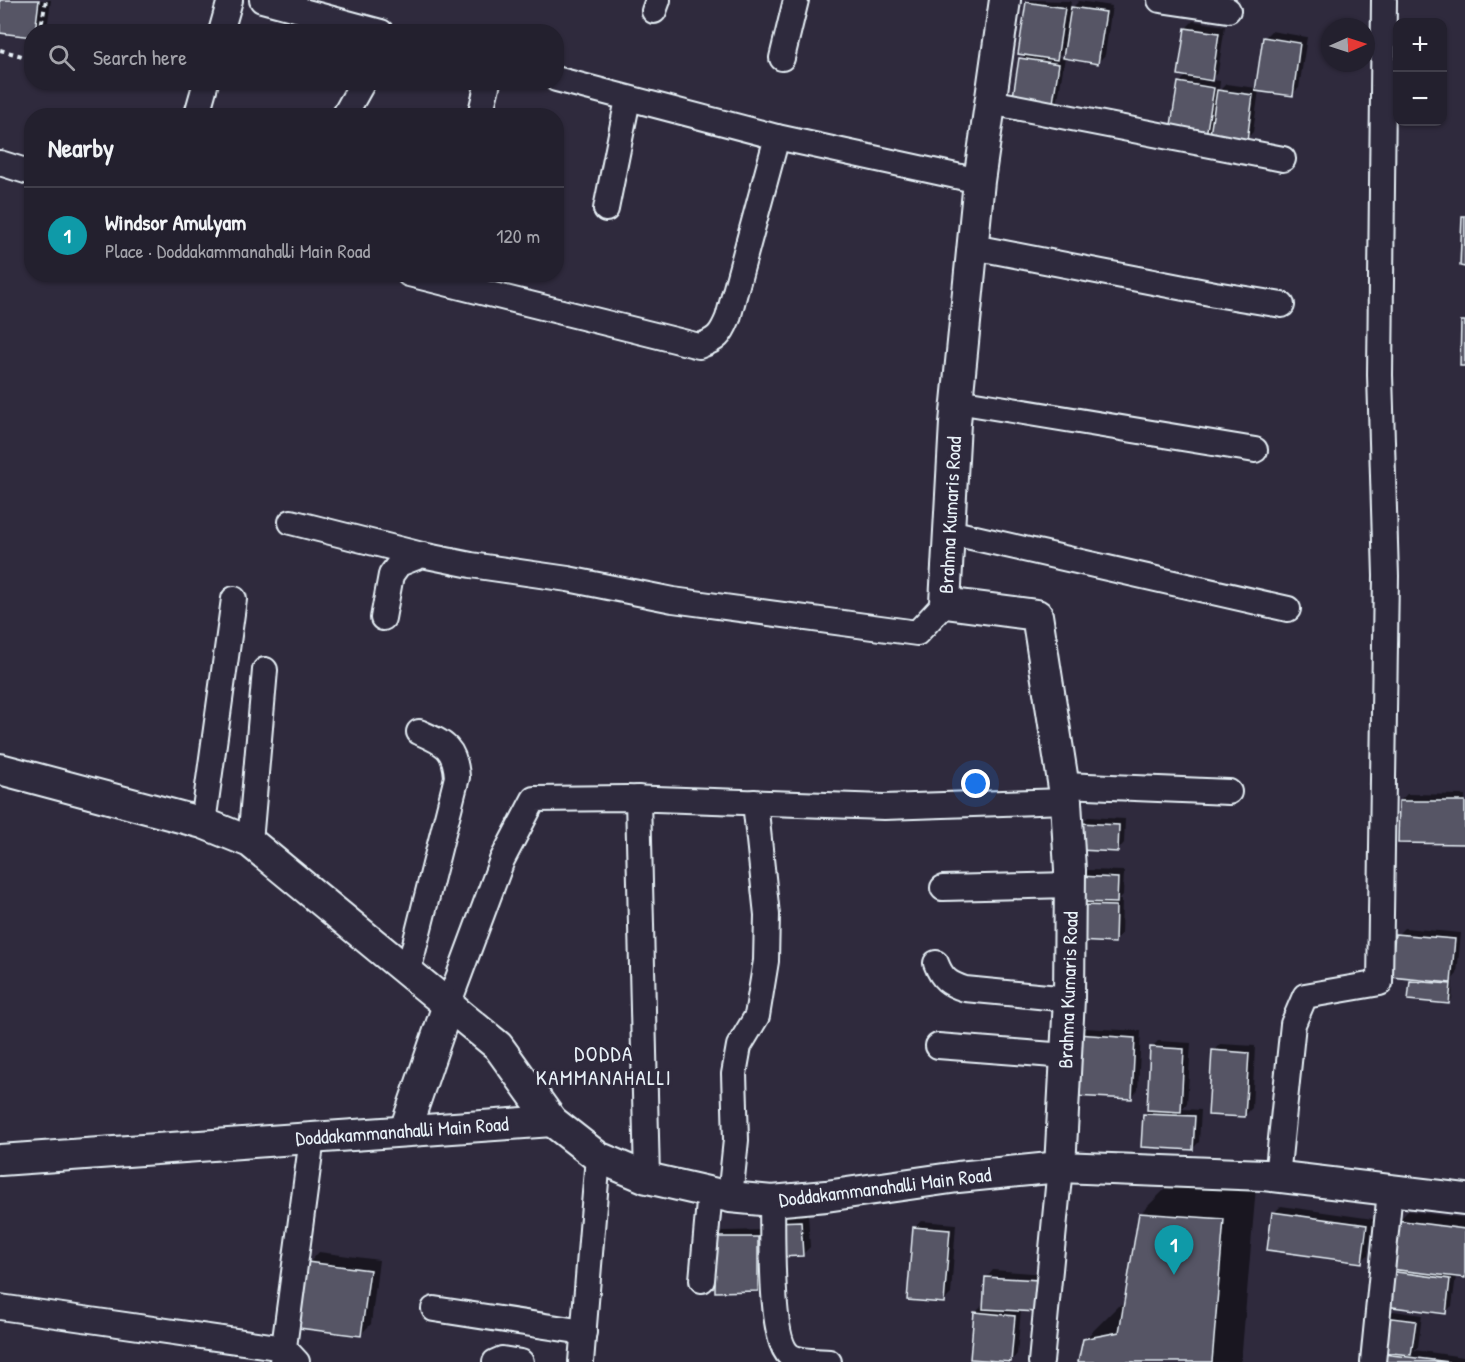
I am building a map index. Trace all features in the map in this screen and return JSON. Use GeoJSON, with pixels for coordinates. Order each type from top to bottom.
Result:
{"type":"FeatureCollection","features":[{"type":"Feature","properties":{"kind":"street"},"geometry":{"type":"LineString","coordinates":[[223,24],[230,0]]}},
{"type":"Feature","properties":{"kind":"street"},"geometry":{"type":"LineString","coordinates":[[262,0],[351,24]]}},
{"type":"Feature","properties":{"kind":"street"},"geometry":{"type":"LineString","coordinates":[[782,58],[796,0]]}},
{"type":"Feature","properties":{"kind":"street","name":"Brahma Kumaris Road"},"geometry":{"type":"LineString","coordinates":[[1005,0],[979,181],[957,401],[945,603],[1037,615],[1065,793],[1070,885],[1069,999],[1060,1167]]}},
{"type":"Feature","properties":{"kind":"street"},"geometry":{"type":"LineString","coordinates":[[1160,0],[1228,10]]}},
{"type":"Feature","properties":{"kind":"street"},"geometry":{"type":"LineString","coordinates":[[1277,1177],[1293,1024],[1305,996],[1380,984],[1386,576],[1380,375],[1384,0]]}},
{"type":"Feature","properties":{"kind":"street"},"geometry":{"type":"LineString","coordinates":[[564,81],[777,137],[979,181]]}},
{"type":"Feature","properties":{"kind":"street"},"geometry":{"type":"LineString","coordinates":[[199,108],[204,90]]}},
{"type":"Feature","properties":{"kind":"street"},"geometry":{"type":"LineString","coordinates":[[348,108],[359,90]]}},
{"type":"Feature","properties":{"kind":"street"},"geometry":{"type":"LineString","coordinates":[[482,108],[486,90]]}},
{"type":"Feature","properties":{"kind":"street"},"geometry":{"type":"LineString","coordinates":[[606,209],[628,99]]}},
{"type":"Feature","properties":{"kind":"street"},"geometry":{"type":"LineString","coordinates":[[990,102],[1283,159]]}},
{"type":"Feature","properties":{"kind":"street"},"geometry":{"type":"LineString","coordinates":[[441,282],[699,346],[713,342],[723,331],[728,318],[777,137]]}},
{"type":"Feature","properties":{"kind":"street"},"geometry":{"type":"LineString","coordinates":[[0,163],[24,170]]}},
{"type":"Feature","properties":{"kind":"street"},"geometry":{"type":"LineString","coordinates":[[973,247],[1282,305]]}},
{"type":"Feature","properties":{"kind":"street"},"geometry":{"type":"LineString","coordinates":[[957,401],[1255,450]]}},
{"type":"Feature","properties":{"kind":"street"},"geometry":{"type":"LineString","coordinates":[[291,522],[471,565],[568,579],[673,600],[917,633],[945,603]]}},
{"type":"Feature","properties":{"kind":"street"},"geometry":{"type":"LineString","coordinates":[[949,532],[1288,609]]}},
{"type":"Feature","properties":{"kind":"street"},"geometry":{"type":"LineString","coordinates":[[383,618],[391,575],[399,564],[422,555]]}},
{"type":"Feature","properties":{"kind":"street"},"geometry":{"type":"LineString","coordinates":[[203,823],[234,599]]}},
{"type":"Feature","properties":{"kind":"street"},"geometry":{"type":"LineString","coordinates":[[250,842],[266,670]]}},
{"type":"Feature","properties":{"kind":"street"},"geometry":{"type":"LineString","coordinates":[[408,972],[458,777],[456,761],[450,749],[419,732]]}},
{"type":"Feature","properties":{"kind":"street"},"geometry":{"type":"LineString","coordinates":[[0,769],[203,823],[250,842],[498,1046],[552,1121]]}},
{"type":"Feature","properties":{"kind":"street"},"geometry":{"type":"LineString","coordinates":[[405,1130],[502,860],[534,800],[638,798],[884,807],[1065,793],[1229,792]]}},
{"type":"Feature","properties":{"kind":"street"},"geometry":{"type":"LineString","coordinates":[[638,798],[647,1178]]}},
{"type":"Feature","properties":{"kind":"street"},"geometry":{"type":"LineString","coordinates":[[702,1280],[720,1194],[736,1140],[734,1074],[739,1046],[757,1016],[766,961],[767,915],[755,802]]}},
{"type":"Feature","properties":{"kind":"street"},"geometry":{"type":"LineString","coordinates":[[943,888],[1070,885]]}},
{"type":"Feature","properties":{"kind":"street"},"geometry":{"type":"LineString","coordinates":[[936,963],[940,975],[950,984],[965,989],[1069,999]]}},
{"type":"Feature","properties":{"kind":"street"},"geometry":{"type":"LineString","coordinates":[[938,1046],[1066,1056]]}},
{"type":"Feature","properties":{"kind":"street","name":"Doddakammanahalli Main Road"},"geometry":{"type":"LineString","coordinates":[[0,1160],[552,1121],[598,1157],[647,1178],[720,1194],[772,1201],[826,1196],[958,1177],[1060,1167],[1277,1177],[1465,1199]]}},
{"type":"Feature","properties":{"kind":"street"},"geometry":{"type":"LineString","coordinates":[[0,1307],[288,1357],[312,1138]]}},
{"type":"Feature","properties":{"kind":"street"},"geometry":{"type":"LineString","coordinates":[[581,1362],[598,1157]]}},
{"type":"Feature","properties":{"kind":"street"},"geometry":{"type":"LineString","coordinates":[[1041,1362],[1060,1167]]}},
{"type":"Feature","properties":{"kind":"street"},"geometry":{"type":"LineString","coordinates":[[1373,1362],[1390,1191]]}},
{"type":"Feature","properties":{"kind":"street"},"geometry":{"type":"LineString","coordinates":[[772,1201],[775,1317],[784,1349],[789,1356],[798,1360],[829,1362]]}},
{"type":"Feature","properties":{"kind":"street"},"geometry":{"type":"LineString","coordinates":[[434,1309],[584,1332]]}},
{"type":"Feature","properties":{"kind":"street"},"geometry":{"type":"LineString","coordinates":[[495,1362],[502,1359],[521,1362]]}},
{"type":"Feature","properties":{"kind":"path"},"geometry":{"type":"LineString","coordinates":[[42,24],[46,0]]}},
{"type":"Feature","properties":{"kind":"path"},"geometry":{"type":"LineString","coordinates":[[0,50],[24,56]]}},
{"type":"Feature","properties":{"kind":"building"},"geometry":{"type":"Polygon","coordinates":[[[0,0],[39,0],[36,24],[24,24],[24,36],[0,33],[0,0]]]}},
{"type":"Feature","properties":{"kind":"building"},"geometry":{"type":"Polygon","coordinates":[[[1026,2],[1065,8],[1057,60],[1018,54],[1026,2]]]}},
{"type":"Feature","properties":{"kind":"building"},"geometry":{"type":"Polygon","coordinates":[[[1071,7],[1106,12],[1098,64],[1063,58],[1071,7]]]}},
{"type":"Feature","properties":{"kind":"building"},"geometry":{"type":"Polygon","coordinates":[[[1185,28],[1219,33],[1212,81],[1178,75],[1185,28]]]}},
{"type":"Feature","properties":{"kind":"building"},"geometry":{"type":"Polygon","coordinates":[[[1263,37],[1300,43],[1293,96],[1255,91],[1263,37]]]}},
{"type":"Feature","properties":{"kind":"building"},"geometry":{"type":"Polygon","coordinates":[[[1019,58],[1059,64],[1052,109],[1012,103],[1019,58]]]}},
{"type":"Feature","properties":{"kind":"building"},"geometry":{"type":"Polygon","coordinates":[[[1178,82],[1214,88],[1206,136],[1170,131],[1178,82]]]}},
{"type":"Feature","properties":{"kind":"building"},"geometry":{"type":"Polygon","coordinates":[[[1217,90],[1253,95],[1247,141],[1210,135],[1217,90]]]}},
{"type":"Feature","properties":{"kind":"building"},"geometry":{"type":"Polygon","coordinates":[[[1462,216],[1465,216],[1465,267],[1460,266],[1462,216]]]}},
{"type":"Feature","properties":{"kind":"building"},"geometry":{"type":"Polygon","coordinates":[[[1461,321],[1465,321],[1465,366],[1460,366],[1461,321]]]}},
{"type":"Feature","properties":{"kind":"building"},"geometry":{"type":"Polygon","coordinates":[[[1399,801],[1465,801],[1465,844],[1398,843],[1399,801]]]}},
{"type":"Feature","properties":{"kind":"building"},"geometry":{"type":"Polygon","coordinates":[[[1080,823],[1119,825],[1118,852],[1079,850],[1080,823]]]}},
{"type":"Feature","properties":{"kind":"building"},"geometry":{"type":"Polygon","coordinates":[[[1079,876],[1118,878],[1117,903],[1078,902],[1079,876]]]}},
{"type":"Feature","properties":{"kind":"building"},"geometry":{"type":"Polygon","coordinates":[[[1078,905],[1116,906],[1115,943],[1077,941],[1078,905]]]}},
{"type":"Feature","properties":{"kind":"building"},"geometry":{"type":"Polygon","coordinates":[[[1395,934],[1455,939],[1451,983],[1391,977],[1395,934]]]}},
{"type":"Feature","properties":{"kind":"building"},"geometry":{"type":"Polygon","coordinates":[[[1410,981],[1451,984],[1449,1004],[1408,1000],[1410,981]]]}},
{"type":"Feature","properties":{"kind":"building"},"geometry":{"type":"Polygon","coordinates":[[[1076,1034],[1135,1038],[1132,1099],[1073,1096],[1076,1034]]]}},
{"type":"Feature","properties":{"kind":"building"},"geometry":{"type":"Polygon","coordinates":[[[1150,1047],[1184,1049],[1181,1112],[1147,1110],[1150,1047]]]}},
{"type":"Feature","properties":{"kind":"building"},"geometry":{"type":"Polygon","coordinates":[[[1212,1050],[1249,1053],[1245,1117],[1208,1115],[1212,1050]]]}},
{"type":"Feature","properties":{"kind":"building"},"geometry":{"type":"Polygon","coordinates":[[[1143,1114],[1195,1116],[1193,1150],[1141,1147],[1143,1114]]]}},
{"type":"Feature","properties":{"kind":"building"},"geometry":{"type":"Polygon","coordinates":[[[1272,1212],[1367,1225],[1362,1263],[1267,1250],[1272,1212]]]}},
{"type":"Feature","properties":{"kind":"building"},"geometry":{"type":"Polygon","coordinates":[[[1139,1213],[1224,1219],[1212,1362],[1078,1362],[1083,1339],[1119,1332],[1139,1213]]]}},
{"type":"Feature","properties":{"kind":"building"},"geometry":{"type":"Polygon","coordinates":[[[1396,1220],[1465,1229],[1465,1278],[1390,1269],[1396,1220]]]}},
{"type":"Feature","properties":{"kind":"building"},"geometry":{"type":"Polygon","coordinates":[[[801,1221],[803,1256],[776,1257],[774,1222],[801,1221]]]}},
{"type":"Feature","properties":{"kind":"building"},"geometry":{"type":"Polygon","coordinates":[[[913,1227],[950,1230],[944,1303],[907,1300],[913,1227]]]}},
{"type":"Feature","properties":{"kind":"building"},"geometry":{"type":"Polygon","coordinates":[[[715,1237],[758,1237],[758,1291],[715,1292],[715,1237]]]}},
{"type":"Feature","properties":{"kind":"building"},"geometry":{"type":"Polygon","coordinates":[[[307,1262],[370,1270],[361,1336],[299,1328],[307,1262]]]}},
{"type":"Feature","properties":{"kind":"building"},"geometry":{"type":"Polygon","coordinates":[[[1389,1271],[1450,1279],[1446,1314],[1385,1306],[1389,1271]]]}},
{"type":"Feature","properties":{"kind":"building"},"geometry":{"type":"Polygon","coordinates":[[[985,1277],[1039,1280],[1038,1312],[983,1309],[985,1277]]]}},
{"type":"Feature","properties":{"kind":"building"},"geometry":{"type":"Polygon","coordinates":[[[974,1312],[1015,1316],[1011,1362],[970,1359],[974,1312]]]}},
{"type":"Feature","properties":{"kind":"building"},"geometry":{"type":"Polygon","coordinates":[[[1384,1317],[1416,1321],[1411,1355],[1381,1352],[1384,1317]]]}},
{"type":"Feature","properties":{"kind":"building"},"geometry":{"type":"Polygon","coordinates":[[[1383,1354],[1450,1362],[1383,1362],[1383,1354]]]}},
{"type":"Feature","properties":{"kind":"place","name":"Windsor Amulyam"},"geometry":{"type":"Point","coordinates":[1174,1275]}},
{"type":"Feature","properties":{"kind":"district","name":"DODDA KAMMANAHALLI"},"geometry":{"type":"Point","coordinates":[604,1066]}}]}
